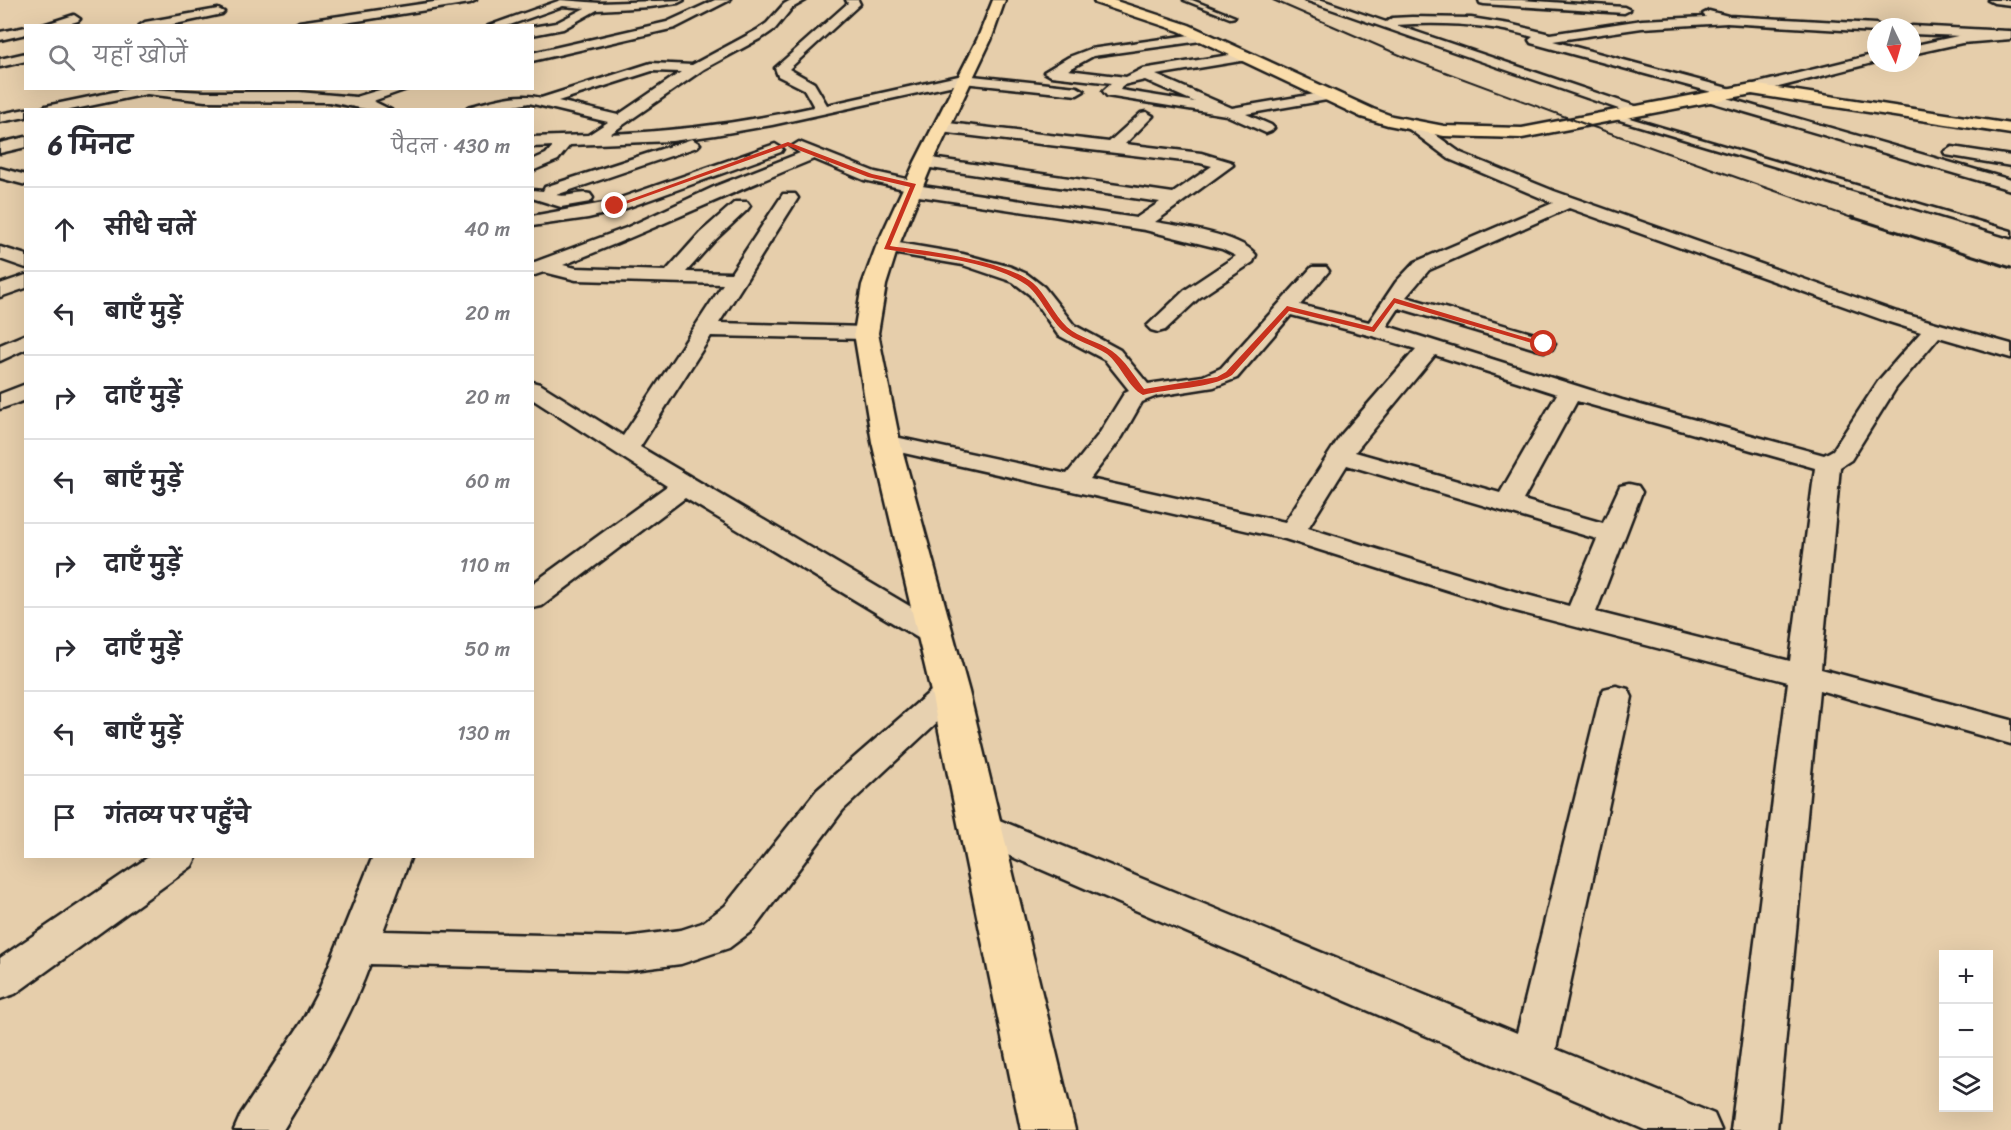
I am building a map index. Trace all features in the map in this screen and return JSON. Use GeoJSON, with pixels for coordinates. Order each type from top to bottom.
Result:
{"type":"FeatureCollection","features":[{"type":"Feature","properties":{"kind":"main road"},"geometry":{"type":"LineString","coordinates":[[999,0],[972,70],[940,127],[886,247],[873,285],[866,333],[886,442],[950,692],[1048,1130]]}},
{"type":"Feature","properties":{"kind":"main road"},"geometry":{"type":"LineString","coordinates":[[1100,0],[1204,37],[1242,57],[1378,117],[1414,126],[1468,133],[1522,133],[1752,89],[2011,129]]}},
{"type":"Feature","properties":{"kind":"street"},"geometry":{"type":"LineString","coordinates":[[313,24],[470,0]]}},
{"type":"Feature","properties":{"kind":"street"},"geometry":{"type":"LineString","coordinates":[[500,24],[562,3],[601,6],[650,4],[678,0]]}},
{"type":"Feature","properties":{"kind":"street"},"geometry":{"type":"LineString","coordinates":[[534,57],[646,32],[682,21],[724,0]]}},
{"type":"Feature","properties":{"kind":"street"},"geometry":{"type":"LineString","coordinates":[[591,140],[696,69],[771,26],[788,6],[800,0]]}},
{"type":"Feature","properties":{"kind":"street"},"geometry":{"type":"LineString","coordinates":[[823,110],[809,86],[783,73],[782,68],[854,4],[852,0]]}},
{"type":"Feature","properties":{"kind":"street"},"geometry":{"type":"LineString","coordinates":[[1311,0],[1636,111]]}},
{"type":"Feature","properties":{"kind":"street"},"geometry":{"type":"LineString","coordinates":[[1596,0],[1628,4]]}},
{"type":"Feature","properties":{"kind":"street"},"geometry":{"type":"LineString","coordinates":[[1994,0],[2011,2]]}},
{"type":"Feature","properties":{"kind":"street"},"geometry":{"type":"LineString","coordinates":[[1484,2],[1628,4]]}},
{"type":"Feature","properties":{"kind":"street"},"geometry":{"type":"LineString","coordinates":[[1624,26],[1614,21],[1621,17],[1628,4]]}},
{"type":"Feature","properties":{"kind":"street"},"geometry":{"type":"LineString","coordinates":[[152,24],[215,6],[224,23]]}},
{"type":"Feature","properties":{"kind":"street"},"geometry":{"type":"LineString","coordinates":[[538,31],[564,24],[590,9],[601,6]]}},
{"type":"Feature","properties":{"kind":"street"},"geometry":{"type":"LineString","coordinates":[[1685,9],[1708,6],[1712,16],[1727,19]]}},
{"type":"Feature","properties":{"kind":"street"},"geometry":{"type":"LineString","coordinates":[[374,15],[409,21]]}},
{"type":"Feature","properties":{"kind":"street"},"geometry":{"type":"LineString","coordinates":[[54,24],[75,19]]}},
{"type":"Feature","properties":{"kind":"street"},"geometry":{"type":"LineString","coordinates":[[1730,93],[1535,40],[1624,26],[1727,19],[1867,27]]}},
{"type":"Feature","properties":{"kind":"street"},"geometry":{"type":"LineString","coordinates":[[1379,23],[1427,20],[1467,21],[1515,27],[1547,37]]}},
{"type":"Feature","properties":{"kind":"street"},"geometry":{"type":"LineString","coordinates":[[0,36],[24,30]]}},
{"type":"Feature","properties":{"kind":"street"},"geometry":{"type":"LineString","coordinates":[[1921,30],[2009,35]]}},
{"type":"Feature","properties":{"kind":"street"},"geometry":{"type":"LineString","coordinates":[[538,31],[598,43]]}},
{"type":"Feature","properties":{"kind":"street"},"geometry":{"type":"LineString","coordinates":[[646,32],[677,40]]}},
{"type":"Feature","properties":{"kind":"street"},"geometry":{"type":"LineString","coordinates":[[1921,48],[1962,39],[2009,35]]}},
{"type":"Feature","properties":{"kind":"street"},"geometry":{"type":"LineString","coordinates":[[1056,72],[1082,56],[1101,51],[1204,37]]}},
{"type":"Feature","properties":{"kind":"street"},"geometry":{"type":"LineString","coordinates":[[702,51],[721,54]]}},
{"type":"Feature","properties":{"kind":"street"},"geometry":{"type":"LineString","coordinates":[[1101,51],[1144,74],[1266,128]]}},
{"type":"Feature","properties":{"kind":"street"},"geometry":{"type":"LineString","coordinates":[[0,63],[24,57]]}},
{"type":"Feature","properties":{"kind":"street"},"geometry":{"type":"LineString","coordinates":[[1242,57],[1144,74],[1110,91],[1231,112],[1327,96]]}},
{"type":"Feature","properties":{"kind":"street"},"geometry":{"type":"LineString","coordinates":[[1752,89],[1867,60]]}},
{"type":"Feature","properties":{"kind":"street"},"geometry":{"type":"LineString","coordinates":[[542,102],[651,66],[696,69]]}},
{"type":"Feature","properties":{"kind":"street"},"geometry":{"type":"LineString","coordinates":[[534,142],[672,135],[745,126],[823,110],[972,70],[1077,91]]}},
{"type":"Feature","properties":{"kind":"street"},"geometry":{"type":"LineString","coordinates":[[1042,71],[1127,81]]}},
{"type":"Feature","properties":{"kind":"street"},"geometry":{"type":"LineString","coordinates":[[55,108],[138,90]]}},
{"type":"Feature","properties":{"kind":"street"},"geometry":{"type":"LineString","coordinates":[[149,90],[199,103],[280,95],[356,101],[378,108]]}},
{"type":"Feature","properties":{"kind":"street"},"geometry":{"type":"LineString","coordinates":[[166,93],[176,90]]}},
{"type":"Feature","properties":{"kind":"street"},"geometry":{"type":"LineString","coordinates":[[334,108],[396,90]]}},
{"type":"Feature","properties":{"kind":"street"},"geometry":{"type":"LineString","coordinates":[[238,108],[280,95]]}},
{"type":"Feature","properties":{"kind":"street"},"geometry":{"type":"LineString","coordinates":[[1709,97],[2011,185]]}},
{"type":"Feature","properties":{"kind":"street"},"geometry":{"type":"LineString","coordinates":[[481,108],[515,100],[542,102],[620,120]]}},
{"type":"Feature","properties":{"kind":"street"},"geometry":{"type":"LineString","coordinates":[[0,118],[24,113]]}},
{"type":"Feature","properties":{"kind":"street"},"geometry":{"type":"LineString","coordinates":[[1113,147],[1146,116]]}},
{"type":"Feature","properties":{"kind":"street"},"geometry":{"type":"LineString","coordinates":[[534,194],[561,188],[745,126],[765,136],[815,153],[870,176],[1176,200]]}},
{"type":"Feature","properties":{"kind":"street"},"geometry":{"type":"LineString","coordinates":[[1414,126],[1439,146],[1474,166],[1569,202],[1826,294],[1934,330],[2011,351]]}},
{"type":"Feature","properties":{"kind":"street"},"geometry":{"type":"LineString","coordinates":[[940,127],[1201,158],[1225,165],[1141,223]]}},
{"type":"Feature","properties":{"kind":"street"},"geometry":{"type":"LineString","coordinates":[[1831,132],[2011,161]]}},
{"type":"Feature","properties":{"kind":"street"},"geometry":{"type":"LineString","coordinates":[[641,179],[765,136]]}},
{"type":"Feature","properties":{"kind":"street"},"geometry":{"type":"LineString","coordinates":[[0,148],[24,142]]}},
{"type":"Feature","properties":{"kind":"street"},"geometry":{"type":"LineString","coordinates":[[534,165],[552,157],[564,142]]}},
{"type":"Feature","properties":{"kind":"street"},"geometry":{"type":"LineString","coordinates":[[534,221],[588,213],[615,206],[788,144]]}},
{"type":"Feature","properties":{"kind":"street"},"geometry":{"type":"LineString","coordinates":[[538,268],[632,232],[722,190],[815,153]]}},
{"type":"Feature","properties":{"kind":"street"},"geometry":{"type":"LineString","coordinates":[[2,173],[24,168]]}},
{"type":"Feature","properties":{"kind":"street"},"geometry":{"type":"LineString","coordinates":[[2,173],[24,179]]}},
{"type":"Feature","properties":{"kind":"street"},"geometry":{"type":"LineString","coordinates":[[917,179],[1141,223],[1229,245],[1247,255],[1246,258],[1192,294],[1158,326]]}},
{"type":"Feature","properties":{"kind":"street"},"geometry":{"type":"LineString","coordinates":[[534,194],[561,202],[576,201],[598,194]]}},
{"type":"Feature","properties":{"kind":"street"},"geometry":{"type":"LineString","coordinates":[[627,448],[789,198]]}},
{"type":"Feature","properties":{"kind":"street"},"geometry":{"type":"LineString","coordinates":[[1374,330],[1411,275],[1422,266],[1569,202]]}},
{"type":"Feature","properties":{"kind":"street"},"geometry":{"type":"LineString","coordinates":[[671,277],[707,237],[741,206]]}},
{"type":"Feature","properties":{"kind":"street"},"geometry":{"type":"LineString","coordinates":[[886,247],[948,256],[1005,272],[1026,281],[1066,330],[1108,351],[1143,392]]}},
{"type":"Feature","properties":{"kind":"street"},"geometry":{"type":"LineString","coordinates":[[0,253],[24,261]]}},
{"type":"Feature","properties":{"kind":"street"},"geometry":{"type":"LineString","coordinates":[[538,268],[576,274],[737,279]]}},
{"type":"Feature","properties":{"kind":"street"},"geometry":{"type":"LineString","coordinates":[[1074,483],[1110,438],[1133,397],[1161,387],[1219,379],[1229,373],[1319,271]]}},
{"type":"Feature","properties":{"kind":"street"},"geometry":{"type":"LineString","coordinates":[[0,291],[24,282]]}},
{"type":"Feature","properties":{"kind":"street"},"geometry":{"type":"LineString","coordinates":[[1394,300],[1544,344]]}},
{"type":"Feature","properties":{"kind":"street"},"geometry":{"type":"LineString","coordinates":[[1287,308],[1374,330],[1570,392],[1828,464],[1842,455],[1887,385],[1934,330]]}},
{"type":"Feature","properties":{"kind":"street"},"geometry":{"type":"LineString","coordinates":[[704,329],[866,333]]}},
{"type":"Feature","properties":{"kind":"street"},"geometry":{"type":"LineString","coordinates":[[0,354],[24,341]]}},
{"type":"Feature","properties":{"kind":"street"},"geometry":{"type":"LineString","coordinates":[[1292,532],[1350,440],[1430,348]]}},
{"type":"Feature","properties":{"kind":"street"},"geometry":{"type":"LineString","coordinates":[[534,390],[684,486],[934,634]]}},
{"type":"Feature","properties":{"kind":"street"},"geometry":{"type":"LineString","coordinates":[[0,402],[24,392]]}},
{"type":"Feature","properties":{"kind":"street"},"geometry":{"type":"LineString","coordinates":[[1506,504],[1570,392]]}},
{"type":"Feature","properties":{"kind":"street"},"geometry":{"type":"LineString","coordinates":[[0,412],[24,410]]}},
{"type":"Feature","properties":{"kind":"street"},"geometry":{"type":"LineString","coordinates":[[886,442],[1292,532],[1514,602],[1803,675],[2011,732]]}},
{"type":"Feature","properties":{"kind":"street"},"geometry":{"type":"LineString","coordinates":[[1340,456],[1611,534]]}},
{"type":"Feature","properties":{"kind":"street"},"geometry":{"type":"LineString","coordinates":[[1754,1130],[1828,464]]}},
{"type":"Feature","properties":{"kind":"street"},"geometry":{"type":"LineString","coordinates":[[534,598],[684,486]]}},
{"type":"Feature","properties":{"kind":"street"},"geometry":{"type":"LineString","coordinates":[[1579,618],[1629,492]]}},
{"type":"Feature","properties":{"kind":"street"},"geometry":{"type":"LineString","coordinates":[[357,947],[626,954],[681,947],[715,936],[739,918],[831,800],[950,692]]}},
{"type":"Feature","properties":{"kind":"street"},"geometry":{"type":"LineString","coordinates":[[1532,1060],[1616,697]]}},
{"type":"Feature","properties":{"kind":"street"},"geometry":{"type":"LineString","coordinates":[[979,827],[1698,1130]]}},
{"type":"Feature","properties":{"kind":"street"},"geometry":{"type":"LineString","coordinates":[[0,981],[176,858]]}},
{"type":"Feature","properties":{"kind":"street"},"geometry":{"type":"LineString","coordinates":[[257,1130],[318,1034],[337,997],[391,858]]}},
{"type":"Feature","properties":{"kind":"lane"},"geometry":{"type":"LineString","coordinates":[[1187,0],[1232,17]]}},
{"type":"Feature","properties":{"kind":"lane"},"geometry":{"type":"LineString","coordinates":[[1616,116],[2011,234]]}},
{"type":"Feature","properties":{"kind":"railway"},"geometry":{"type":"LineString","coordinates":[[1273,0],[1402,56],[1582,123],[1855,219]]}},
{"type":"Feature","properties":{"kind":"railway"},"geometry":{"type":"LineString","coordinates":[[1851,217],[2011,268]]}},
{"type":"Feature","properties":{"kind":"route"},"geometry":{"type":"LineString","coordinates":[[615,206],[788,144],[870,176],[914,186],[886,247],[948,256],[1005,272],[1026,281],[1066,330],[1108,351],[1143,392],[1161,387],[1219,379],[1229,373],[1287,308],[1374,330],[1394,300],[1544,344]]}}]}
